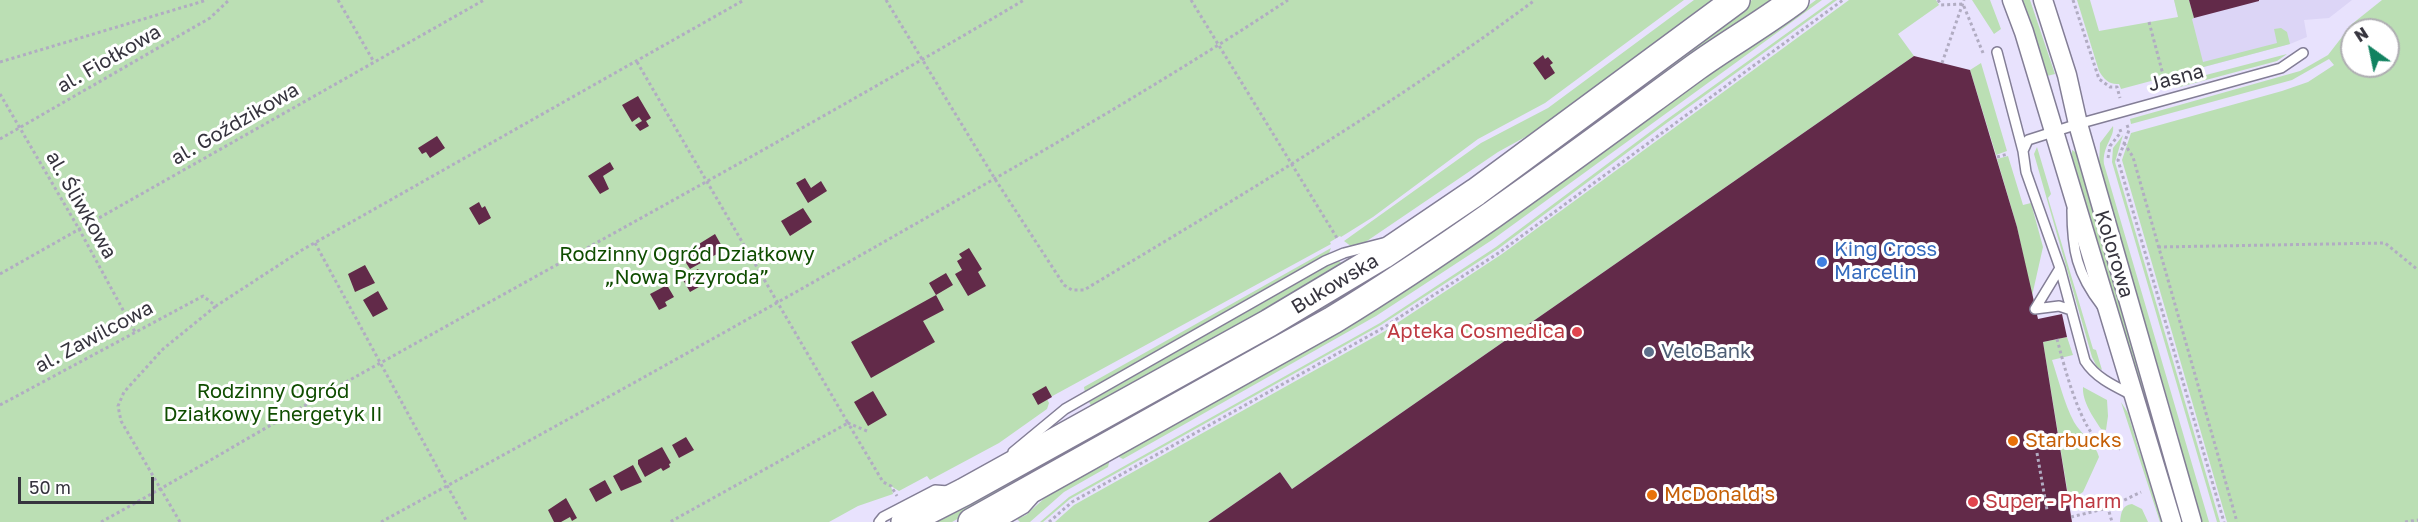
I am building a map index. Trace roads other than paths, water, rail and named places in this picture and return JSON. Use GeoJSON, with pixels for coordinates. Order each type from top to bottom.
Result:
{"type":"FeatureCollection","features":[{"type":"Feature","properties":{"kind":"main road","name":"Bukowska"},"geometry":{"type":"LineString","coordinates":[[902,510],[964,492],[1295,308],[1411,237],[1494,179],[1736,0]]}},
{"type":"Feature","properties":{"kind":"main road","name":"Bukowska"},"geometry":{"type":"LineString","coordinates":[[972,522],[1323,326],[1389,286],[1467,234],[1700,64],[1795,0]]}},
{"type":"Feature","properties":{"kind":"street","name":"Kolorowa"},"geometry":{"type":"LineString","coordinates":[[2012,0],[2024,32],[2172,522]]}},
{"type":"Feature","properties":{"kind":"street","name":"Kolorowa"},"geometry":{"type":"LineString","coordinates":[[2043,0],[2067,75],[2078,124],[2192,522]]}},
{"type":"Feature","properties":{"kind":"lane"},"geometry":{"type":"LineString","coordinates":[[1997,52],[2023,151],[2026,172],[2060,268],[2085,361],[2091,370],[2103,380],[2133,396]]}},
{"type":"Feature","properties":{"kind":"lane","name":"Jasna"},"geometry":{"type":"LineString","coordinates":[[2023,151],[2028,140],[2281,68],[2304,53]]}},
{"type":"Feature","properties":{"kind":"lane"},"geometry":{"type":"LineString","coordinates":[[2060,268],[2036,309],[2059,306],[2071,310]]}},
{"type":"Feature","properties":{"kind":"lane"},"geometry":{"type":"LineString","coordinates":[[1001,522],[1025,508],[1053,477]]}},
{"type":"Feature","properties":{"kind":"lane"},"geometry":{"type":"LineString","coordinates":[[879,522],[883,517],[935,490],[964,492]]}},
{"type":"Feature","properties":{"kind":"place","name":"King Cross Marcelin"},"geometry":{"type":"Point","coordinates":[1822,262]}},
{"type":"Feature","properties":{"kind":"place","name":"Apteka Cosmedica"},"geometry":{"type":"Point","coordinates":[1577,332]}},
{"type":"Feature","properties":{"kind":"place","name":"VeloBank"},"geometry":{"type":"Point","coordinates":[1649,352]}},
{"type":"Feature","properties":{"kind":"place","name":"Starbucks"},"geometry":{"type":"Point","coordinates":[2013,441]}},
{"type":"Feature","properties":{"kind":"place","name":"McDonald's"},"geometry":{"type":"Point","coordinates":[1652,495]}},
{"type":"Feature","properties":{"kind":"place","name":"Super - Pharm"},"geometry":{"type":"Point","coordinates":[1973,502]}},
{"type":"Feature","properties":{"kind":"park label","name":"Rodzinny Ogród Działkowy „Nowa Przyroda”"},"geometry":{"type":"Point","coordinates":[687,266]}},
{"type":"Feature","properties":{"kind":"park label","name":"Rodzinny Ogród Działkowy Energetyk II"},"geometry":{"type":"Point","coordinates":[273,404]}}]}
